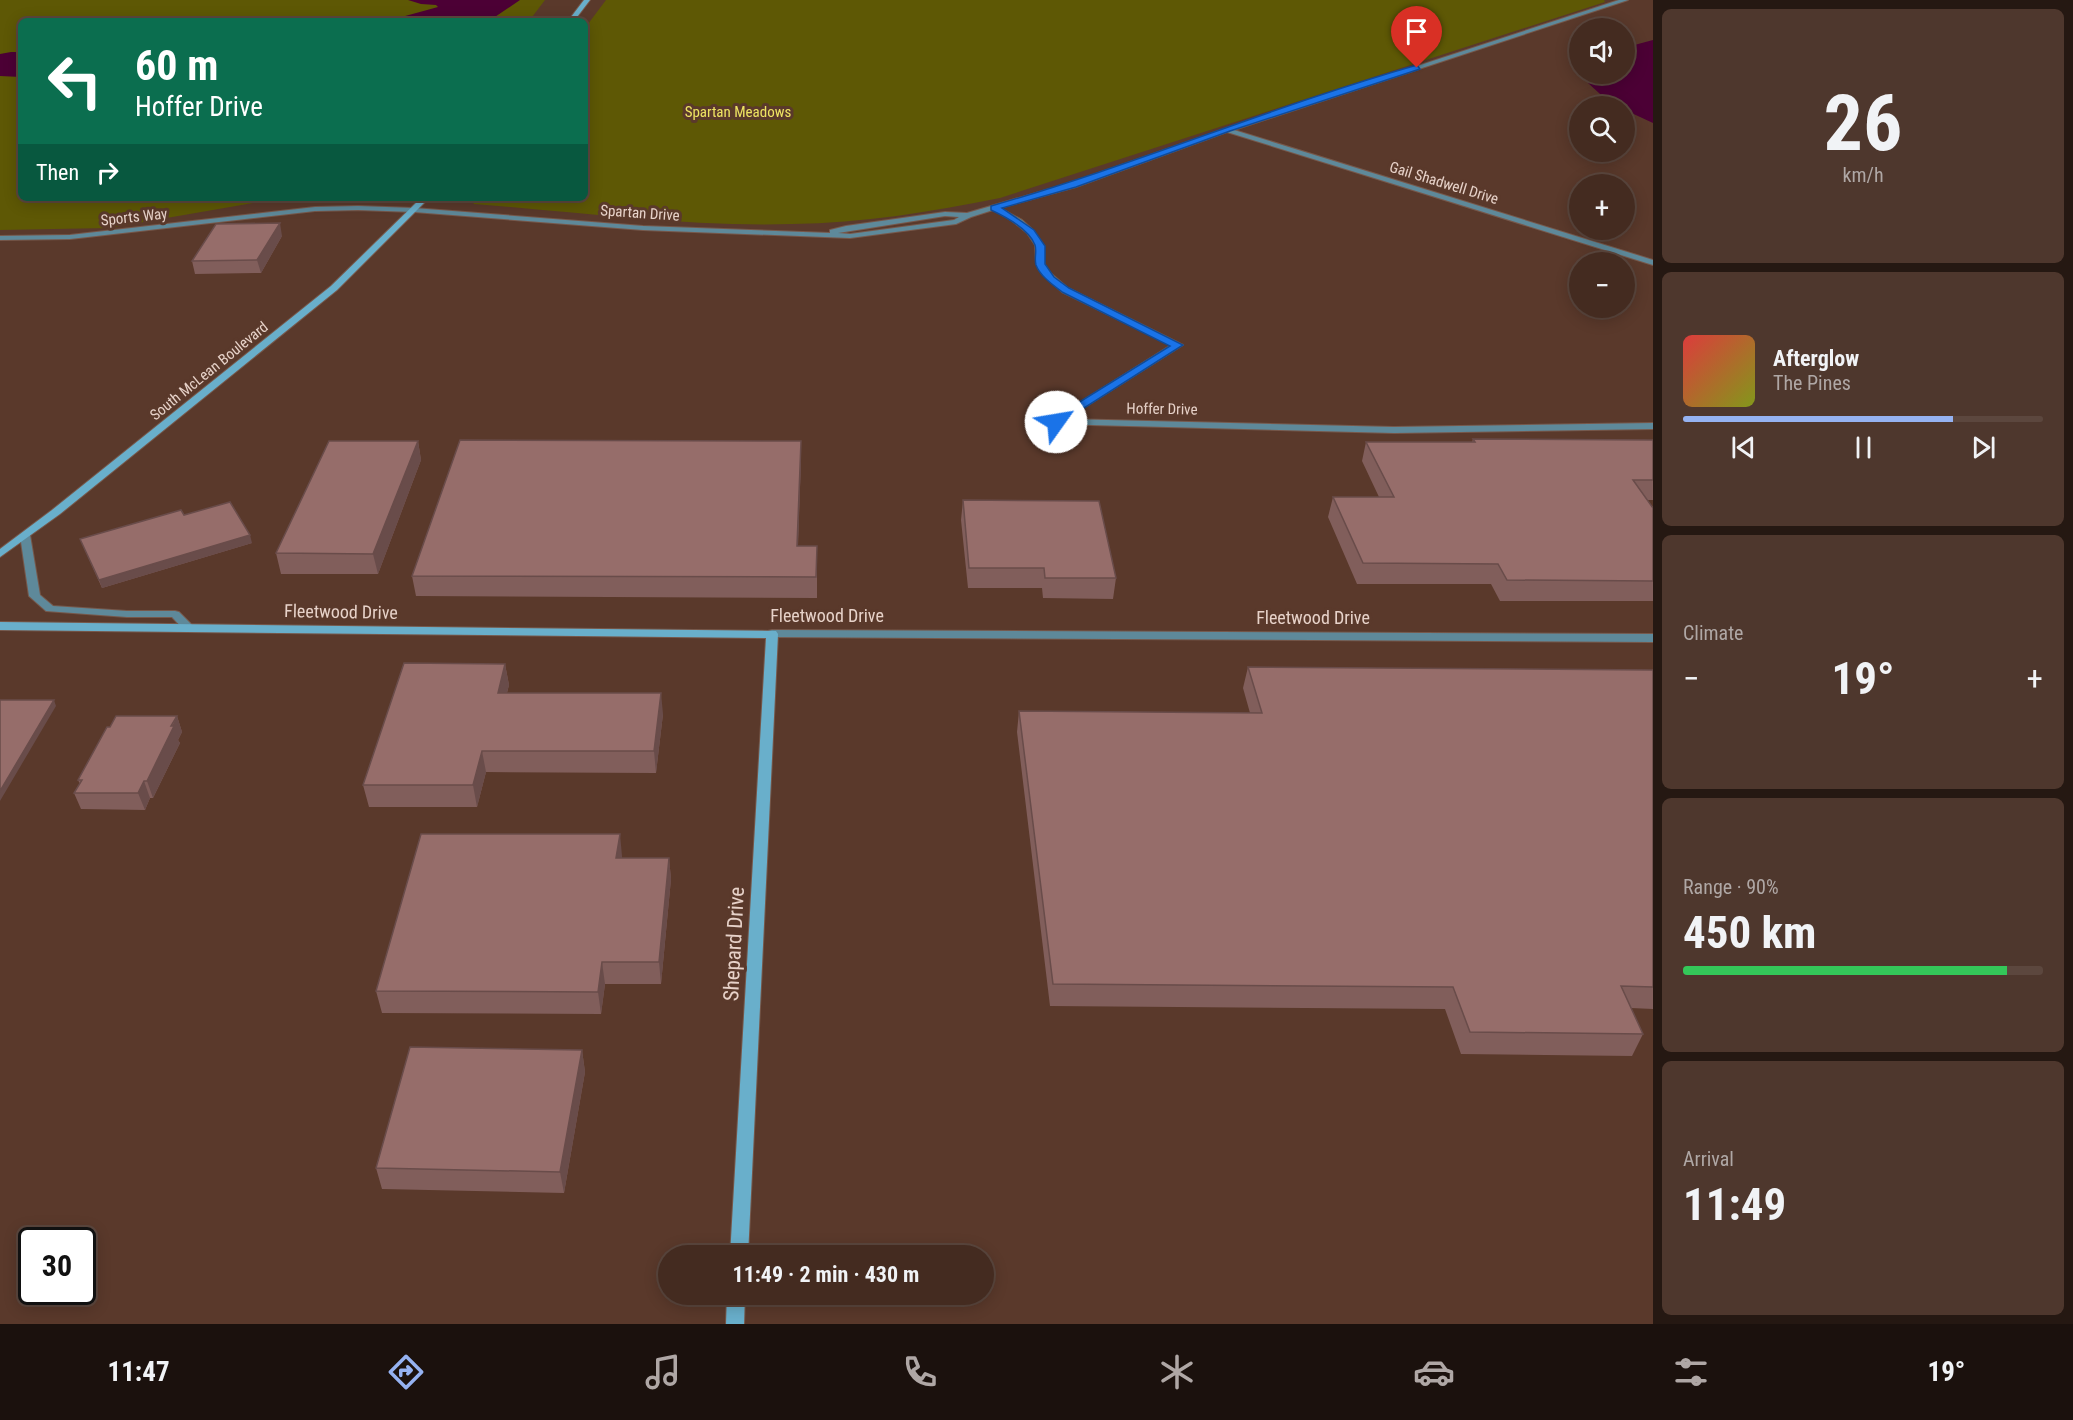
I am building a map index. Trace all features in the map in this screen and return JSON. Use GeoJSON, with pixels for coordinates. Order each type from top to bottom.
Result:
{"type":"FeatureCollection","features":[{"type":"Feature","properties":{"kind":"street"},"geometry":{"type":"LineString","coordinates":[[573,18],[587,0]]}},
{"type":"Feature","properties":{"kind":"street","name":"Spartan Drive"},"geometry":{"type":"LineString","coordinates":[[414,210],[642,228],[850,236],[956,222],[968,215],[1073,185],[1227,130],[1626,0]]}},
{"type":"Feature","properties":{"kind":"street","name":"Gail Shadwell Drive"},"geometry":{"type":"LineString","coordinates":[[1227,130],[1653,263]]}},
{"type":"Feature","properties":{"kind":"street","name":"South McLean Boulevard"},"geometry":{"type":"LineString","coordinates":[[0,554],[242,364],[334,288],[422,201]]}},
{"type":"Feature","properties":{"kind":"street","name":"Hoffer Drive"},"geometry":{"type":"LineString","coordinates":[[994,208],[1009,215],[1031,232],[1040,246],[1040,264],[1051,279],[1065,290],[1178,345],[1056,422],[1394,430],[1653,426]]}},
{"type":"Feature","properties":{"kind":"street","name":"Sports Way"},"geometry":{"type":"LineString","coordinates":[[0,238],[70,237],[315,209],[414,210]]}},
{"type":"Feature","properties":{"kind":"street"},"geometry":{"type":"LineString","coordinates":[[25,535],[35,596],[50,609],[127,615],[175,614],[189,628]]}},
{"type":"Feature","properties":{"kind":"street","name":"Fleetwood Drive"},"geometry":{"type":"LineString","coordinates":[[0,626],[772,634],[1653,638]]}},
{"type":"Feature","properties":{"kind":"street","name":"Shepard Drive"},"geometry":{"type":"LineString","coordinates":[[740,1245],[772,634]]}},
{"type":"Feature","properties":{"kind":"street"},"geometry":{"type":"LineString","coordinates":[[735,1324],[736,1305]]}},
{"type":"Feature","properties":{"kind":"green space"},"geometry":{"type":"Polygon","coordinates":[[[0,0],[545,0],[531,18],[18,18],[18,201],[265,201],[109,228],[0,230],[0,0]]]}},
{"type":"Feature","properties":{"kind":"green space","name":"Spartan Meadows"},"geometry":{"type":"Polygon","coordinates":[[[606,0],[1604,0],[1605,2],[1000,198],[948,208],[845,221],[752,224],[672,221],[474,204],[472,201],[588,201],[588,24],[606,0]]]}},
{"type":"Feature","properties":{"kind":"shaded area"},"geometry":{"type":"Polygon","coordinates":[[[408,0],[520,0],[493,18],[398,18],[438,7],[408,0]]]}},
{"type":"Feature","properties":{"kind":"shaded area"},"geometry":{"type":"Polygon","coordinates":[[[1653,40],[1653,123],[1635,115],[1635,96],[1602,96],[1589,84],[1635,84],[1635,45],[1653,40]]]}},
{"type":"Feature","properties":{"kind":"shaded area"},"geometry":{"type":"Polygon","coordinates":[[[18,52],[18,77],[0,76],[0,54],[18,52]]]}},
{"type":"Feature","properties":{"kind":"building"},"geometry":{"type":"Polygon","coordinates":[[[280,223],[257,260],[192,261],[216,224],[280,223]]]}},
{"type":"Feature","properties":{"kind":"building"},"geometry":{"type":"Polygon","coordinates":[[[1473,439],[1653,440],[1653,480],[1633,480],[1653,508],[1653,581],[1507,580],[1498,564],[1363,563],[1333,497],[1394,497],[1366,442],[1475,442],[1473,439]]]}},
{"type":"Feature","properties":{"kind":"building"},"geometry":{"type":"Polygon","coordinates":[[[460,440],[801,441],[797,546],[817,546],[816,577],[412,576],[460,440]]]}},
{"type":"Feature","properties":{"kind":"building"},"geometry":{"type":"Polygon","coordinates":[[[329,441],[418,441],[373,554],[276,553],[329,441]]]}},
{"type":"Feature","properties":{"kind":"building"},"geometry":{"type":"Polygon","coordinates":[[[963,500],[1099,501],[1116,578],[1045,578],[1044,568],[969,568],[963,500]]]}},
{"type":"Feature","properties":{"kind":"building"},"geometry":{"type":"Polygon","coordinates":[[[230,502],[250,535],[99,580],[80,539],[181,510],[184,515],[230,502]]]}},
{"type":"Feature","properties":{"kind":"building"},"geometry":{"type":"Polygon","coordinates":[[[404,663],[505,664],[498,693],[661,693],[654,751],[482,751],[473,785],[363,785],[404,663]]]}},
{"type":"Feature","properties":{"kind":"building"},"geometry":{"type":"Polygon","coordinates":[[[1248,667],[1653,670],[1653,987],[1621,986],[1643,1034],[1470,1032],[1453,987],[1053,984],[1019,711],[1262,713],[1248,667]]]}},
{"type":"Feature","properties":{"kind":"building"},"geometry":{"type":"Polygon","coordinates":[[[0,700],[54,700],[0,791],[0,700]]]}},
{"type":"Feature","properties":{"kind":"building"},"geometry":{"type":"Polygon","coordinates":[[[116,716],[177,716],[147,781],[144,781],[138,793],[74,793],[82,780],[78,780],[107,727],[110,727],[116,716]]]}},
{"type":"Feature","properties":{"kind":"building"},"geometry":{"type":"Polygon","coordinates":[[[421,834],[620,834],[616,858],[669,858],[659,962],[602,962],[598,992],[376,991],[421,834]]]}},
{"type":"Feature","properties":{"kind":"building"},"geometry":{"type":"Polygon","coordinates":[[[410,1047],[582,1050],[560,1172],[376,1168],[410,1047]]]}},
{"type":"Feature","properties":{"kind":"route"},"geometry":{"type":"LineString","coordinates":[[1056,422],[1178,345],[1065,290],[1051,279],[1040,264],[1040,246],[1031,232],[1009,215],[994,208],[1073,185],[1227,130],[1417,68]]}}]}
